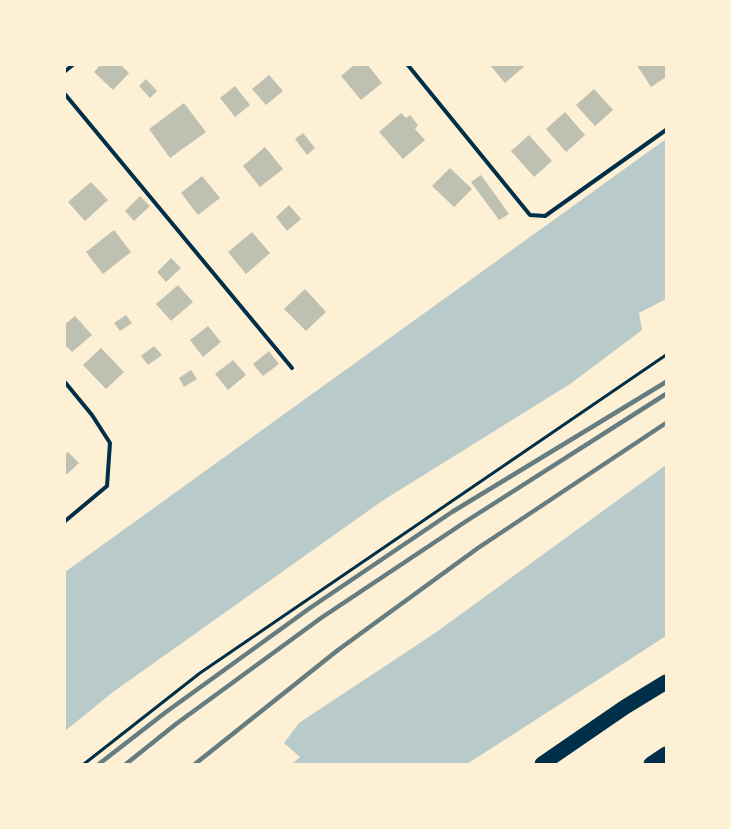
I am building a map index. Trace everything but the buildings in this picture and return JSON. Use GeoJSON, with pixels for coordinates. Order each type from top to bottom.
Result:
{"type":"FeatureCollection","features":[{"type":"Feature","properties":{"kind":"highway"},"geometry":{"type":"LineString","coordinates":[[542,765],[625,707],[666,682]]}},
{"type":"Feature","properties":{"kind":"highway"},"geometry":{"type":"LineString","coordinates":[[651,765],[666,754]]}},
{"type":"Feature","properties":{"kind":"lane"},"geometry":{"type":"LineString","coordinates":[[64,72],[74,64]]}},
{"type":"Feature","properties":{"kind":"lane"},"geometry":{"type":"LineString","coordinates":[[407,64],[530,215],[545,216],[666,130]]}},
{"type":"Feature","properties":{"kind":"lane"},"geometry":{"type":"LineString","coordinates":[[64,93],[292,368]]}},
{"type":"Feature","properties":{"kind":"lane"},"geometry":{"type":"LineString","coordinates":[[64,381],[92,415],[110,442],[107,486],[64,522]]}},
{"type":"Feature","properties":{"kind":"path"},"geometry":{"type":"LineString","coordinates":[[84,765],[200,673],[666,355]]}},
{"type":"Feature","properties":{"kind":"shaded area"},"geometry":{"type":"Polygon","coordinates":[[[666,139],[666,299],[639,313],[642,330],[570,384],[382,501],[113,692],[65,731],[65,572],[666,139]]]}},
{"type":"Feature","properties":{"kind":"shaded area"},"geometry":{"type":"Polygon","coordinates":[[[666,465],[666,636],[467,764],[292,764],[300,757],[284,743],[299,723],[435,633],[666,465]]]}},
{"type":"Feature","properties":{"kind":"railway"},"geometry":{"type":"LineString","coordinates":[[99,764],[166,712],[310,608],[452,512],[666,382]]}},
{"type":"Feature","properties":{"kind":"railway"},"geometry":{"type":"LineString","coordinates":[[126,764],[176,724],[321,618],[468,520],[666,394]]}},
{"type":"Feature","properties":{"kind":"railway"},"geometry":{"type":"LineString","coordinates":[[195,764],[338,650],[478,548],[666,423]]}}]}
